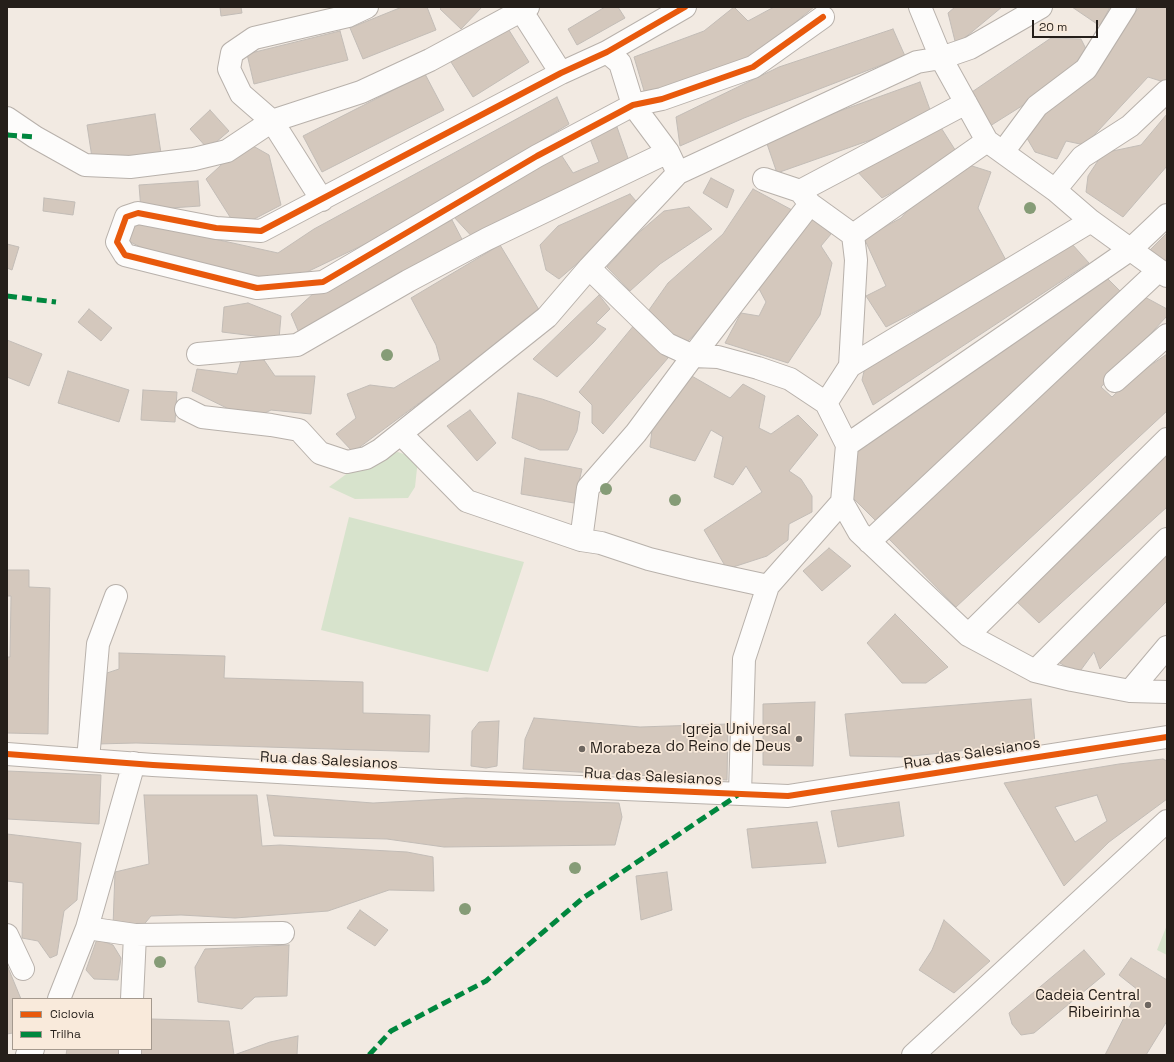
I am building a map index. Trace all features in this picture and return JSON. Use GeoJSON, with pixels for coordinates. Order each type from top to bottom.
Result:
{"type":"FeatureCollection","features":[{"type":"Feature","properties":{"kind":"street"},"geometry":{"type":"LineString","coordinates":[[322,200],[272,121],[241,94],[230,69],[232,53],[254,38],[348,16],[367,7]]}},
{"type":"Feature","properties":{"kind":"street"},"geometry":{"type":"LineString","coordinates":[[685,7],[606,52],[561,73],[261,231],[216,228],[138,213],[126,217],[117,242],[125,255],[257,288],[323,282],[537,156],[633,105],[662,99],[753,67],[822,17]]}},
{"type":"Feature","properties":{"kind":"street"},"geometry":{"type":"LineString","coordinates":[[869,542],[1163,273],[1091,221],[1055,190],[995,147],[966,103],[941,58],[920,7]]}},
{"type":"Feature","properties":{"kind":"street"},"geometry":{"type":"LineString","coordinates":[[186,410],[202,417],[300,430],[320,453],[347,462],[366,458],[380,450],[401,434],[547,317],[589,268],[678,173],[917,62],[941,58],[970,48],[1042,7]]}},
{"type":"Feature","properties":{"kind":"street"},"geometry":{"type":"LineString","coordinates":[[853,235],[995,147],[1037,106],[1086,68],[1125,7]]}},
{"type":"Feature","properties":{"kind":"street"},"geometry":{"type":"LineString","coordinates":[[7,118],[35,137],[85,165],[130,167],[194,159],[227,151],[272,121],[361,92],[430,60],[523,8],[561,73]]}},
{"type":"Feature","properties":{"kind":"street"},"geometry":{"type":"LineString","coordinates":[[606,52],[620,63],[633,105],[668,152],[678,173]]}},
{"type":"Feature","properties":{"kind":"street"},"geometry":{"type":"LineString","coordinates":[[1055,190],[1082,157],[1130,126],[1167,91]]}},
{"type":"Feature","properties":{"kind":"street"},"geometry":{"type":"LineString","coordinates":[[581,540],[588,488],[636,433],[693,356],[805,198],[966,103]]}},
{"type":"Feature","properties":{"kind":"street"},"geometry":{"type":"LineString","coordinates":[[198,354],[297,344],[487,239],[668,152]]}},
{"type":"Feature","properties":{"kind":"street"},"geometry":{"type":"LineString","coordinates":[[764,179],[805,198],[853,235],[856,260],[850,366]]}},
{"type":"Feature","properties":{"kind":"street"},"geometry":{"type":"LineString","coordinates":[[847,445],[1131,249],[1167,215]]}},
{"type":"Feature","properties":{"kind":"street"},"geometry":{"type":"LineString","coordinates":[[826,403],[850,366],[1091,221]]}},
{"type":"Feature","properties":{"kind":"street"},"geometry":{"type":"LineString","coordinates":[[589,268],[667,344],[693,356],[718,358],[758,368],[790,379],[826,403],[847,445],[842,502],[859,532],[968,635],[1035,671],[1130,691],[1167,692]]}},
{"type":"Feature","properties":{"kind":"street"},"geometry":{"type":"LineString","coordinates":[[1115,381],[1167,335]]}},
{"type":"Feature","properties":{"kind":"street"},"geometry":{"type":"LineString","coordinates":[[401,434],[467,501],[581,540],[601,543],[649,559],[768,586]]}},
{"type":"Feature","properties":{"kind":"street"},"geometry":{"type":"LineString","coordinates":[[968,635],[1167,439]]}},
{"type":"Feature","properties":{"kind":"street"},"geometry":{"type":"LineString","coordinates":[[740,794],[744,659],[768,586],[842,502]]}},
{"type":"Feature","properties":{"kind":"street"},"geometry":{"type":"LineString","coordinates":[[1035,671],[1167,539]]}},
{"type":"Feature","properties":{"kind":"street"},"geometry":{"type":"LineString","coordinates":[[88,760],[98,644],[116,596]]}},
{"type":"Feature","properties":{"kind":"street"},"geometry":{"type":"LineString","coordinates":[[1130,691],[1167,647]]}},
{"type":"Feature","properties":{"kind":"street","name":"Rua das Salesianos"},"geometry":{"type":"LineString","coordinates":[[7,754],[439,781],[788,796],[1167,737]]}},
{"type":"Feature","properties":{"kind":"street"},"geometry":{"type":"LineString","coordinates":[[59,998],[87,928],[134,763]]}},
{"type":"Feature","properties":{"kind":"street"},"geometry":{"type":"LineString","coordinates":[[913,1055],[1167,821]]}},
{"type":"Feature","properties":{"kind":"street"},"geometry":{"type":"LineString","coordinates":[[87,928],[135,934],[180,935],[283,932]]}},
{"type":"Feature","properties":{"kind":"street"},"geometry":{"type":"LineString","coordinates":[[132,998],[135,934]]}},
{"type":"Feature","properties":{"kind":"street"},"geometry":{"type":"LineString","coordinates":[[7,935],[23,969]]}},
{"type":"Feature","properties":{"kind":"green space"},"geometry":{"type":"Polygon","coordinates":[[[398,452],[418,459],[415,487],[408,498],[355,499],[329,487],[365,460],[398,452]]]}},
{"type":"Feature","properties":{"kind":"green space"},"geometry":{"type":"Polygon","coordinates":[[[349,517],[524,562],[488,672],[321,630],[349,517]]]}},
{"type":"Feature","properties":{"kind":"green space"},"geometry":{"type":"Polygon","coordinates":[[[1167,925],[1167,955],[1157,950],[1167,925]]]}},
{"type":"Feature","properties":{"kind":"building"},"geometry":{"type":"Polygon","coordinates":[[[220,7],[241,7],[242,13],[221,16],[220,7]]]}},
{"type":"Feature","properties":{"kind":"building"},"geometry":{"type":"Polygon","coordinates":[[[402,7],[427,7],[436,30],[363,59],[350,28],[402,7]]]}},
{"type":"Feature","properties":{"kind":"building"},"geometry":{"type":"Polygon","coordinates":[[[442,7],[482,7],[461,29],[440,9],[442,7]]]}},
{"type":"Feature","properties":{"kind":"building"},"geometry":{"type":"Polygon","coordinates":[[[605,7],[618,7],[625,18],[577,45],[568,29],[605,7]]]}},
{"type":"Feature","properties":{"kind":"building"},"geometry":{"type":"Polygon","coordinates":[[[734,7],[748,21],[774,7],[814,7],[753,57],[645,94],[634,57],[704,31],[734,7]]]}},
{"type":"Feature","properties":{"kind":"building"},"geometry":{"type":"Polygon","coordinates":[[[955,7],[1002,7],[956,45],[948,13],[955,7]]]}},
{"type":"Feature","properties":{"kind":"building"},"geometry":{"type":"Polygon","coordinates":[[[1072,7],[1110,7],[1100,26],[1072,7]]]}},
{"type":"Feature","properties":{"kind":"building"},"geometry":{"type":"Polygon","coordinates":[[[1139,7],[1167,7],[1167,83],[1148,77],[1085,145],[1066,141],[1057,159],[1035,152],[1024,133],[1063,90],[1091,76],[1139,7]]]}},
{"type":"Feature","properties":{"kind":"building"},"geometry":{"type":"Polygon","coordinates":[[[507,27],[529,62],[473,97],[451,62],[507,27]]]}},
{"type":"Feature","properties":{"kind":"building"},"geometry":{"type":"Polygon","coordinates":[[[893,29],[905,56],[744,118],[680,146],[676,117],[779,67],[893,29]]]}},
{"type":"Feature","properties":{"kind":"building"},"geometry":{"type":"Polygon","coordinates":[[[340,31],[348,60],[254,84],[247,54],[340,31]]]}},
{"type":"Feature","properties":{"kind":"building"},"geometry":{"type":"Polygon","coordinates":[[[1051,38],[1081,39],[1087,51],[1060,82],[990,126],[969,94],[1051,38]]]}},
{"type":"Feature","properties":{"kind":"building"},"geometry":{"type":"Polygon","coordinates":[[[425,74],[444,110],[322,172],[303,136],[425,74]]]}},
{"type":"Feature","properties":{"kind":"building"},"geometry":{"type":"Polygon","coordinates":[[[920,82],[933,118],[777,173],[765,138],[920,82]]]}},
{"type":"Feature","properties":{"kind":"building"},"geometry":{"type":"Polygon","coordinates":[[[557,97],[569,124],[417,219],[282,284],[172,262],[126,240],[129,227],[142,223],[278,253],[314,229],[557,97]]]}},
{"type":"Feature","properties":{"kind":"building"},"geometry":{"type":"Polygon","coordinates":[[[210,110],[229,131],[208,149],[190,129],[210,110]]]}},
{"type":"Feature","properties":{"kind":"building"},"geometry":{"type":"Polygon","coordinates":[[[155,114],[161,153],[93,164],[87,125],[155,114]]]}},
{"type":"Feature","properties":{"kind":"building"},"geometry":{"type":"Polygon","coordinates":[[[1167,114],[1167,166],[1123,217],[1086,192],[1088,176],[1103,153],[1141,145],[1167,114]]]}},
{"type":"Feature","properties":{"kind":"building"},"geometry":{"type":"Polygon","coordinates":[[[938,123],[959,156],[882,198],[854,168],[938,123]]]}},
{"type":"Feature","properties":{"kind":"building"},"geometry":{"type":"Polygon","coordinates":[[[617,127],[630,164],[476,241],[453,216],[558,150],[573,173],[599,162],[590,139],[617,127]]]}},
{"type":"Feature","properties":{"kind":"building"},"geometry":{"type":"Polygon","coordinates":[[[246,142],[269,155],[281,205],[237,228],[206,179],[246,142]]]}},
{"type":"Feature","properties":{"kind":"building"},"geometry":{"type":"Polygon","coordinates":[[[969,165],[991,172],[978,208],[1008,264],[886,327],[866,296],[886,286],[864,238],[901,218],[924,192],[969,165]]]}},
{"type":"Feature","properties":{"kind":"building"},"geometry":{"type":"Polygon","coordinates":[[[711,178],[734,190],[727,208],[703,193],[711,178]]]}},
{"type":"Feature","properties":{"kind":"building"},"geometry":{"type":"Polygon","coordinates":[[[198,181],[200,206],[141,210],[139,185],[198,181]]]}},
{"type":"Feature","properties":{"kind":"building"},"geometry":{"type":"Polygon","coordinates":[[[753,189],[792,210],[725,303],[684,345],[649,310],[668,283],[723,234],[753,189]]]}},
{"type":"Feature","properties":{"kind":"building"},"geometry":{"type":"Polygon","coordinates":[[[630,194],[642,208],[559,279],[546,270],[540,245],[558,226],[630,194]]]}},
{"type":"Feature","properties":{"kind":"building"},"geometry":{"type":"Polygon","coordinates":[[[44,198],[75,202],[73,215],[43,211],[44,198]]]}},
{"type":"Feature","properties":{"kind":"building"},"geometry":{"type":"Polygon","coordinates":[[[689,207],[712,229],[660,264],[630,291],[607,267],[635,236],[664,211],[689,207]]]}},
{"type":"Feature","properties":{"kind":"building"},"geometry":{"type":"Polygon","coordinates":[[[811,215],[831,234],[821,246],[832,263],[820,315],[788,363],[725,343],[741,313],[759,316],[766,302],[758,287],[811,215]]]}},
{"type":"Feature","properties":{"kind":"building"},"geometry":{"type":"Polygon","coordinates":[[[452,220],[465,245],[302,340],[291,314],[315,292],[452,220]]]}},
{"type":"Feature","properties":{"kind":"building"},"geometry":{"type":"Polygon","coordinates":[[[1167,233],[1167,265],[1149,251],[1167,233]]]}},
{"type":"Feature","properties":{"kind":"building"},"geometry":{"type":"Polygon","coordinates":[[[7,244],[19,247],[12,270],[7,268],[7,244]]]}},
{"type":"Feature","properties":{"kind":"building"},"geometry":{"type":"Polygon","coordinates":[[[1072,244],[1089,263],[873,405],[862,380],[865,367],[1072,244]]]}},
{"type":"Feature","properties":{"kind":"building"},"geometry":{"type":"Polygon","coordinates":[[[500,245],[541,313],[353,452],[336,434],[356,418],[347,394],[370,385],[394,388],[440,360],[436,345],[411,298],[500,245]]]}},
{"type":"Feature","properties":{"kind":"building"},"geometry":{"type":"Polygon","coordinates":[[[1102,273],[1120,291],[880,525],[846,491],[851,444],[1102,273]]]}},
{"type":"Feature","properties":{"kind":"building"},"geometry":{"type":"Polygon","coordinates":[[[599,295],[610,309],[596,323],[606,329],[557,377],[533,359],[599,295]]]}},
{"type":"Feature","properties":{"kind":"building"},"geometry":{"type":"Polygon","coordinates":[[[1143,296],[1167,309],[1167,316],[1101,387],[1112,397],[1132,378],[1167,354],[1167,411],[956,607],[888,538],[1036,394],[1089,351],[1143,296]]]}},
{"type":"Feature","properties":{"kind":"building"},"geometry":{"type":"Polygon","coordinates":[[[248,303],[281,316],[279,339],[222,332],[224,307],[248,303]]]}},
{"type":"Feature","properties":{"kind":"building"},"geometry":{"type":"Polygon","coordinates":[[[89,309],[112,328],[101,341],[78,322],[89,309]]]}},
{"type":"Feature","properties":{"kind":"building"},"geometry":{"type":"Polygon","coordinates":[[[635,324],[668,358],[603,434],[592,423],[592,405],[579,392],[635,324]]]}},
{"type":"Feature","properties":{"kind":"building"},"geometry":{"type":"Polygon","coordinates":[[[7,340],[42,354],[29,386],[7,377],[7,340]]]}},
{"type":"Feature","properties":{"kind":"building"},"geometry":{"type":"Polygon","coordinates":[[[242,358],[264,360],[275,376],[315,376],[311,414],[271,410],[259,416],[237,413],[192,391],[197,369],[237,374],[242,358]]]}},
{"type":"Feature","properties":{"kind":"building"},"geometry":{"type":"Polygon","coordinates":[[[68,371],[129,390],[119,422],[58,403],[68,371]]]}},
{"type":"Feature","properties":{"kind":"building"},"geometry":{"type":"Polygon","coordinates":[[[690,375],[730,398],[743,384],[765,396],[759,428],[771,434],[798,415],[818,435],[789,471],[801,479],[812,496],[812,512],[789,524],[788,540],[767,556],[727,569],[704,530],[762,492],[746,466],[733,485],[714,477],[723,437],[711,430],[695,461],[650,447],[653,421],[690,375]]]}},
{"type":"Feature","properties":{"kind":"building"},"geometry":{"type":"Polygon","coordinates":[[[143,390],[177,392],[175,422],[141,420],[143,390]]]}},
{"type":"Feature","properties":{"kind":"building"},"geometry":{"type":"Polygon","coordinates":[[[518,393],[542,399],[580,412],[577,431],[568,450],[540,450],[512,438],[518,393]]]}},
{"type":"Feature","properties":{"kind":"building"},"geometry":{"type":"Polygon","coordinates":[[[470,410],[496,443],[477,461],[447,426],[470,410]]]}},
{"type":"Feature","properties":{"kind":"building"},"geometry":{"type":"Polygon","coordinates":[[[1167,449],[1167,507],[1039,623],[1013,598],[1167,449]]]}},
{"type":"Feature","properties":{"kind":"building"},"geometry":{"type":"Polygon","coordinates":[[[525,458],[582,469],[574,503],[521,494],[525,458]]]}},
{"type":"Feature","properties":{"kind":"building"},"geometry":{"type":"Polygon","coordinates":[[[1167,546],[1167,601],[1100,669],[1094,652],[1078,674],[1055,660],[1167,546]]]}},
{"type":"Feature","properties":{"kind":"building"},"geometry":{"type":"Polygon","coordinates":[[[829,548],[851,566],[822,591],[803,571],[829,548]]]}},
{"type":"Feature","properties":{"kind":"building"},"geometry":{"type":"Polygon","coordinates":[[[7,570],[29,570],[29,587],[50,588],[48,734],[7,733],[7,657],[10,657],[11,596],[7,596],[7,570]]]}},
{"type":"Feature","properties":{"kind":"building"},"geometry":{"type":"Polygon","coordinates":[[[895,614],[948,667],[926,683],[902,683],[867,643],[895,614]]]}},
{"type":"Feature","properties":{"kind":"building"},"geometry":{"type":"Polygon","coordinates":[[[119,653],[225,656],[224,678],[363,682],[363,713],[430,715],[429,752],[136,743],[97,744],[104,674],[119,669],[119,653]]]}},
{"type":"Feature","properties":{"kind":"building"},"geometry":{"type":"Polygon","coordinates":[[[1031,699],[1035,743],[903,757],[850,756],[845,714],[1031,699]]]}},
{"type":"Feature","properties":{"kind":"building"},"geometry":{"type":"Polygon","coordinates":[[[815,702],[813,766],[763,765],[763,704],[815,702]]]}},
{"type":"Feature","properties":{"kind":"building"},"geometry":{"type":"Polygon","coordinates":[[[534,718],[640,727],[728,724],[727,780],[523,769],[525,739],[534,718]]]}},
{"type":"Feature","properties":{"kind":"building"},"geometry":{"type":"Polygon","coordinates":[[[499,721],[497,766],[486,768],[471,766],[472,731],[479,722],[499,721]]]}},
{"type":"Feature","properties":{"kind":"building"},"geometry":{"type":"Polygon","coordinates":[[[1163,759],[1167,761],[1167,799],[1109,842],[1064,886],[1004,783],[1119,764],[1163,759]],[[1097,795],[1055,807],[1075,842],[1107,821],[1097,795]]]}},
{"type":"Feature","properties":{"kind":"building"},"geometry":{"type":"Polygon","coordinates":[[[7,771],[101,775],[99,824],[7,819],[7,771]]]}},
{"type":"Feature","properties":{"kind":"building"},"geometry":{"type":"Polygon","coordinates":[[[144,795],[257,795],[262,846],[280,845],[407,852],[433,857],[434,891],[389,890],[328,911],[235,918],[181,915],[151,916],[141,928],[113,926],[115,872],[149,864],[144,795]]]}},
{"type":"Feature","properties":{"kind":"building"},"geometry":{"type":"Polygon","coordinates":[[[267,795],[373,803],[466,798],[619,803],[622,817],[615,845],[444,847],[387,839],[274,836],[267,795]]]}},
{"type":"Feature","properties":{"kind":"building"},"geometry":{"type":"Polygon","coordinates":[[[899,802],[904,836],[838,847],[831,811],[899,802]]]}},
{"type":"Feature","properties":{"kind":"building"},"geometry":{"type":"Polygon","coordinates":[[[817,822],[826,863],[752,868],[747,829],[817,822]]]}},
{"type":"Feature","properties":{"kind":"building"},"geometry":{"type":"Polygon","coordinates":[[[7,834],[81,843],[77,900],[64,911],[57,955],[50,958],[38,941],[22,938],[23,883],[7,881],[7,834]]]}},
{"type":"Feature","properties":{"kind":"building"},"geometry":{"type":"Polygon","coordinates":[[[667,872],[672,910],[641,920],[636,876],[667,872]]]}},
{"type":"Feature","properties":{"kind":"building"},"geometry":{"type":"Polygon","coordinates":[[[360,910],[388,930],[375,946],[347,928],[360,910]]]}},
{"type":"Feature","properties":{"kind":"building"},"geometry":{"type":"Polygon","coordinates":[[[944,920],[990,961],[954,993],[919,970],[932,950],[944,920]]]}},
{"type":"Feature","properties":{"kind":"building"},"geometry":{"type":"Polygon","coordinates":[[[97,939],[113,945],[121,958],[118,980],[94,979],[86,970],[97,939]]]}},
{"type":"Feature","properties":{"kind":"building"},"geometry":{"type":"Polygon","coordinates":[[[289,945],[287,996],[255,997],[242,1009],[198,1002],[195,967],[205,949],[289,945]]]}},
{"type":"Feature","properties":{"kind":"building"},"geometry":{"type":"Polygon","coordinates":[[[1084,950],[1105,974],[1034,1033],[1021,1035],[1012,1024],[1009,1013],[1084,950]]]}},
{"type":"Feature","properties":{"kind":"building","name":"Cadeia Central Ribeirinha"},"geometry":{"type":"Polygon","coordinates":[[[1131,958],[1167,980],[1167,1021],[1146,1055],[1105,1055],[1138,990],[1119,975],[1131,958]]]}},
{"type":"Feature","properties":{"kind":"building"},"geometry":{"type":"Polygon","coordinates":[[[7,965],[21,998],[12,998],[12,1033],[7,1034],[7,965]]]}},
{"type":"Feature","properties":{"kind":"building"},"geometry":{"type":"Polygon","coordinates":[[[152,1019],[229,1021],[234,1055],[138,1055],[138,1050],[152,1050],[152,1019]]]}},
{"type":"Feature","properties":{"kind":"building"},"geometry":{"type":"Polygon","coordinates":[[[298,1036],[297,1055],[234,1055],[270,1042],[298,1036]]]}},
{"type":"Feature","properties":{"kind":"building"},"geometry":{"type":"Polygon","coordinates":[[[67,1050],[123,1050],[123,1055],[66,1055],[67,1050]]]}},
{"type":"Feature","properties":{"kind":"marked path"},"geometry":{"type":"LineString","coordinates":[[7,135],[35,137]]}},
{"type":"Feature","properties":{"kind":"marked path"},"geometry":{"type":"LineString","coordinates":[[7,296],[56,302]]}},
{"type":"Feature","properties":{"kind":"marked path"},"geometry":{"type":"LineString","coordinates":[[369,1055],[391,1031],[486,981],[583,898],[738,795]]}},
{"type":"Feature","properties":{"kind":"cycle path"},"geometry":{"type":"LineString","coordinates":[[685,7],[607,52],[561,73],[261,231],[216,228],[138,213],[126,217],[117,242],[125,255],[257,288],[323,282],[537,156],[633,105],[662,99],[753,67],[823,17]]}},
{"type":"Feature","properties":{"kind":"cycle path"},"geometry":{"type":"LineString","coordinates":[[7,754],[153,765],[439,781],[788,796],[1167,737]]}},
{"type":"Feature","properties":{"kind":"place","name":"Igreja Universal do Reino de Deus"},"geometry":{"type":"Point","coordinates":[799,739]}},
{"type":"Feature","properties":{"kind":"place","name":"Morabeza"},"geometry":{"type":"Point","coordinates":[582,749]}},
{"type":"Feature","properties":{"kind":"place","name":"Cadeia Central Ribeirinha"},"geometry":{"type":"Point","coordinates":[1148,1005]}}]}
